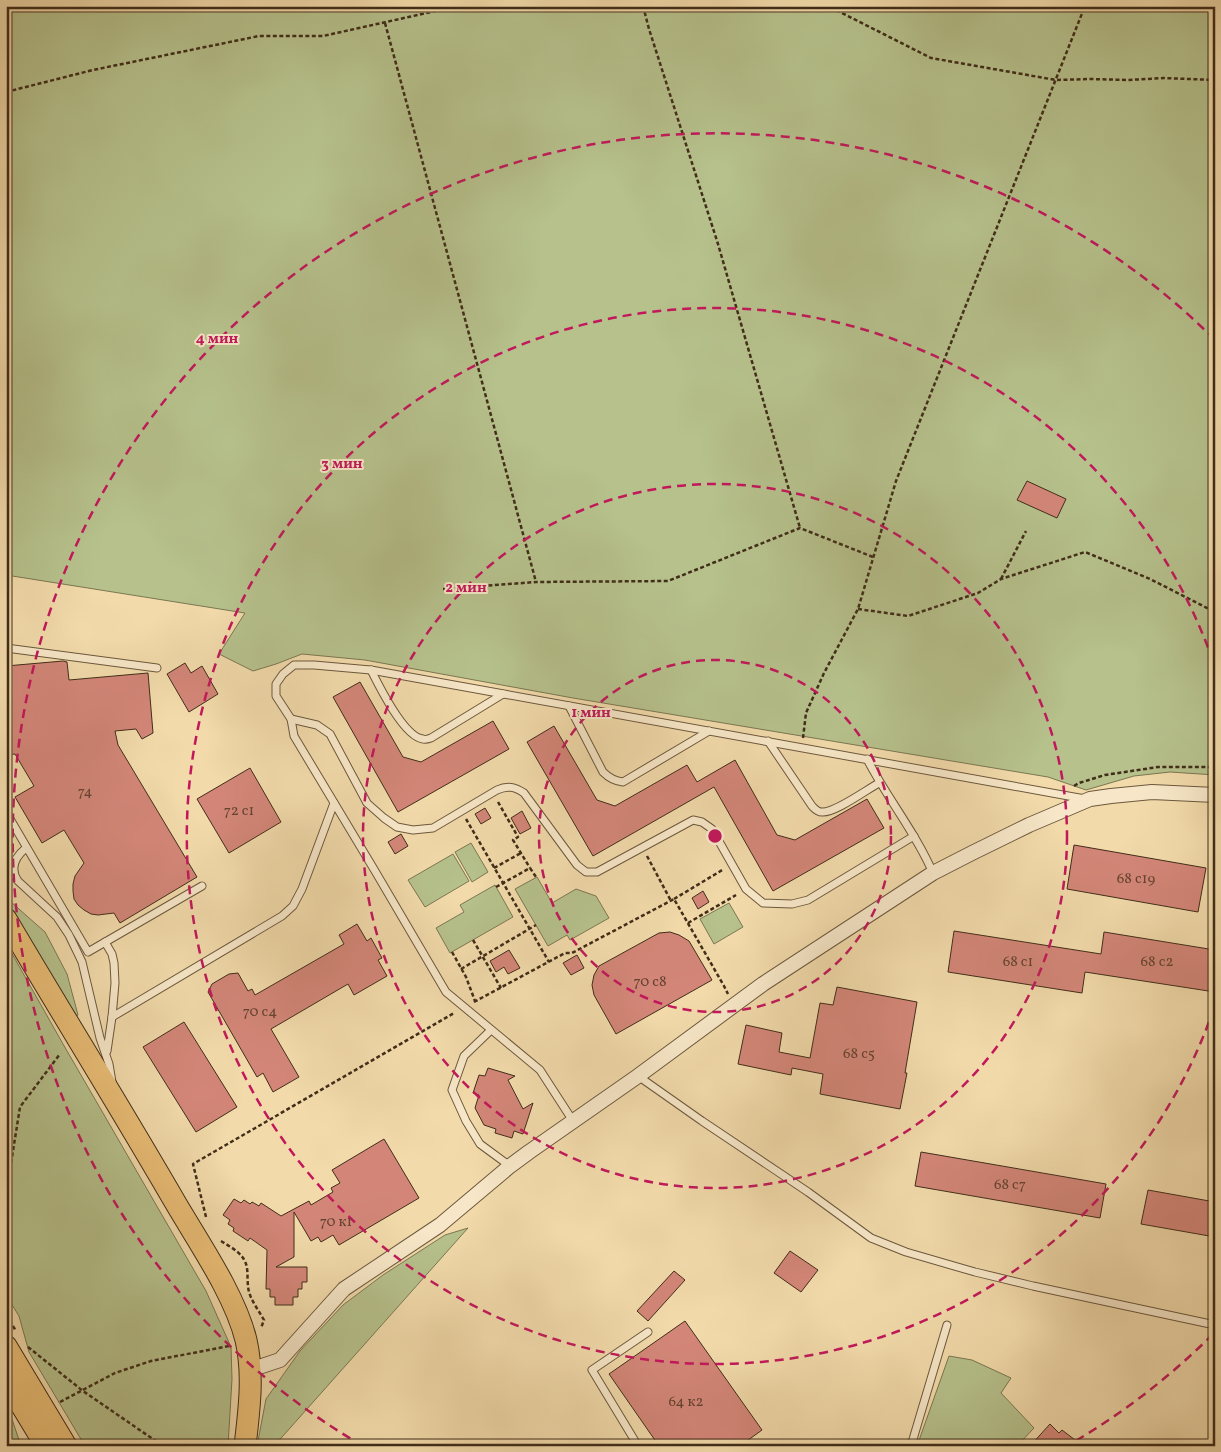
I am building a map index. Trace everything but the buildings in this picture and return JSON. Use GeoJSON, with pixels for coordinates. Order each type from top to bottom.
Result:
{"type":"FeatureCollection","features":[{"type":"Feature","properties":{"kind":"main road"},"geometry":{"type":"LineString","coordinates":[[6,919],[115,1100],[215,1271],[233,1306],[245,1339],[250,1370],[250,1406],[245,1446]]}},
{"type":"Feature","properties":{"kind":"main road"},"geometry":{"type":"LineString","coordinates":[[16,1341],[66,1446]]}},
{"type":"Feature","properties":{"kind":"main road"},"geometry":{"type":"LineString","coordinates":[[6,1380],[46,1446]]}},
{"type":"Feature","properties":{"kind":"street"},"geometry":{"type":"LineString","coordinates":[[250,1370],[280,1360],[344,1289],[440,1225],[510,1166],[638,1076],[763,984],[933,873],[1029,825],[1090,800],[1152,792],[1215,795]]}},
{"type":"Feature","properties":{"kind":"lane"},"geometry":{"type":"LineString","coordinates":[[6,648],[157,668]]}},
{"type":"Feature","properties":{"kind":"lane"},"geometry":{"type":"LineString","coordinates":[[573,1121],[540,1070],[446,992],[294,736],[291,719],[276,696],[276,684],[283,674],[294,665],[371,670],[1090,800]]}},
{"type":"Feature","properties":{"kind":"lane"},"geometry":{"type":"LineString","coordinates":[[371,670],[398,718],[409,732],[422,739],[431,738],[503,694]]}},
{"type":"Feature","properties":{"kind":"lane"},"geometry":{"type":"LineString","coordinates":[[570,706],[603,772],[616,782],[623,782],[709,731]]}},
{"type":"Feature","properties":{"kind":"lane"},"geometry":{"type":"LineString","coordinates":[[291,719],[316,725],[330,734],[367,803],[397,827],[413,830],[433,828],[492,792],[504,787],[514,787],[524,793],[577,865],[586,872],[597,872],[692,820],[702,822],[712,829],[746,889],[763,903],[792,904],[808,900],[914,836]]}},
{"type":"Feature","properties":{"kind":"lane"},"geometry":{"type":"LineString","coordinates":[[768,741],[817,811],[834,810],[879,783]]}},
{"type":"Feature","properties":{"kind":"lane"},"geometry":{"type":"LineString","coordinates":[[867,759],[879,783],[923,850],[933,873]]}},
{"type":"Feature","properties":{"kind":"lane"},"geometry":{"type":"LineString","coordinates":[[112,1017],[282,916],[293,906],[302,889],[334,803]]}},
{"type":"Feature","properties":{"kind":"lane"},"geometry":{"type":"LineString","coordinates":[[6,812],[88,952],[202,886]]}},
{"type":"Feature","properties":{"kind":"lane"},"geometry":{"type":"LineString","coordinates":[[26,848],[18,854],[15,860],[14,875],[56,917],[69,936],[82,962],[100,1038],[106,1054],[115,1100]]}},
{"type":"Feature","properties":{"kind":"lane"},"geometry":{"type":"LineString","coordinates":[[105,942],[114,962],[115,984],[106,1054]]}},
{"type":"Feature","properties":{"kind":"lane"},"geometry":{"type":"LineString","coordinates":[[491,1030],[464,1056],[452,1090],[466,1121],[480,1144],[510,1166]]}},
{"type":"Feature","properties":{"kind":"lane"},"geometry":{"type":"LineString","coordinates":[[638,1076],[808,1192],[871,1238],[906,1252],[975,1272],[1215,1325]]}},
{"type":"Feature","properties":{"kind":"lane"},"geometry":{"type":"LineString","coordinates":[[910,1446],[947,1325]]}},
{"type":"Feature","properties":{"kind":"lane"},"geometry":{"type":"LineString","coordinates":[[638,1446],[592,1370],[648,1332]]}},
{"type":"Feature","properties":{"kind":"path"},"geometry":{"type":"LineString","coordinates":[[6,92],[94,70],[260,36],[323,36],[458,6]]}},
{"type":"Feature","properties":{"kind":"path"},"geometry":{"type":"LineString","coordinates":[[643,6],[718,244],[800,528]]}},
{"type":"Feature","properties":{"kind":"path"},"geometry":{"type":"LineString","coordinates":[[824,6],[836,10],[932,58],[1056,80],[1164,78],[1215,80]]}},
{"type":"Feature","properties":{"kind":"path"},"geometry":{"type":"LineString","coordinates":[[802,747],[806,713],[824,672],[858,609],[896,481],[1085,6]]}},
{"type":"Feature","properties":{"kind":"path"},"geometry":{"type":"LineString","coordinates":[[385,23],[536,582]]}},
{"type":"Feature","properties":{"kind":"path"},"geometry":{"type":"LineString","coordinates":[[443,589],[536,582],[668,581],[800,528],[873,557]]}},
{"type":"Feature","properties":{"kind":"path"},"geometry":{"type":"LineString","coordinates":[[1001,579],[1026,531]]}},
{"type":"Feature","properties":{"kind":"path"},"geometry":{"type":"LineString","coordinates":[[858,609],[908,616],[978,593],[1001,579],[1085,552],[1150,579],[1215,612]]}},
{"type":"Feature","properties":{"kind":"path"},"geometry":{"type":"LineString","coordinates":[[1061,795],[1079,783],[1105,775],[1158,766],[1215,767]]}},
{"type":"Feature","properties":{"kind":"path"},"geometry":{"type":"LineString","coordinates":[[492,792],[518,837],[514,840],[536,878]]}},
{"type":"Feature","properties":{"kind":"path"},"geometry":{"type":"LineString","coordinates":[[461,811],[549,962]]}},
{"type":"Feature","properties":{"kind":"path"},"geometry":{"type":"LineString","coordinates":[[642,847],[724,986],[733,1007]]}},
{"type":"Feature","properties":{"kind":"path"},"geometry":{"type":"LineString","coordinates":[[494,868],[521,853]]}},
{"type":"Feature","properties":{"kind":"path"},"geometry":{"type":"LineString","coordinates":[[208,1222],[193,1164],[475,1001],[673,900],[732,865]]}},
{"type":"Feature","properties":{"kind":"path"},"geometry":{"type":"LineString","coordinates":[[496,888],[530,868]]}},
{"type":"Feature","properties":{"kind":"path"},"geometry":{"type":"LineString","coordinates":[[688,923],[746,889]]}},
{"type":"Feature","properties":{"kind":"path"},"geometry":{"type":"LineString","coordinates":[[461,969],[536,925]]}},
{"type":"Feature","properties":{"kind":"path"},"geometry":{"type":"LineString","coordinates":[[473,940],[501,988]]}},
{"type":"Feature","properties":{"kind":"path"},"geometry":{"type":"LineString","coordinates":[[452,952],[466,977],[475,1001]]}},
{"type":"Feature","properties":{"kind":"path"},"geometry":{"type":"LineString","coordinates":[[6,1195],[20,1107],[60,1054]]}},
{"type":"Feature","properties":{"kind":"path"},"geometry":{"type":"LineString","coordinates":[[220,1241],[236,1250],[244,1258],[247,1266],[250,1294],[264,1320],[262,1327],[257,1332]]}},
{"type":"Feature","properties":{"kind":"path"},"geometry":{"type":"LineString","coordinates":[[6,1315],[16,1341],[83,1391],[163,1446]]}},
{"type":"Feature","properties":{"kind":"path"},"geometry":{"type":"LineString","coordinates":[[59,1403],[115,1374],[150,1361],[235,1345]]}},
{"type":"Feature","properties":{"kind":"green space"},"geometry":{"type":"Polygon","coordinates":[[[6,6],[1215,6],[1215,775],[1170,772],[1134,776],[1086,790],[1048,777],[573,698],[365,660],[302,654],[253,671],[219,654],[245,613],[6,575],[6,6]]]}},
{"type":"Feature","properties":{"kind":"green space"},"geometry":{"type":"Polygon","coordinates":[[[471,843],[488,872],[472,882],[455,852],[471,843]]]}},
{"type":"Feature","properties":{"kind":"green space"},"geometry":{"type":"Polygon","coordinates":[[[453,854],[469,881],[425,907],[408,880],[453,854]]]}},
{"type":"Feature","properties":{"kind":"green space"},"geometry":{"type":"Polygon","coordinates":[[[537,877],[552,903],[576,889],[596,896],[609,918],[570,940],[567,935],[548,946],[515,889],[537,877]]]}},
{"type":"Feature","properties":{"kind":"green space"},"geometry":{"type":"Polygon","coordinates":[[[495,885],[513,917],[450,953],[436,928],[464,912],[460,905],[495,885]]]}},
{"type":"Feature","properties":{"kind":"green space"},"geometry":{"type":"Polygon","coordinates":[[[6,896],[45,932],[67,974],[78,1015],[75,1017],[6,907],[6,896]]]}},
{"type":"Feature","properties":{"kind":"green space"},"geometry":{"type":"Polygon","coordinates":[[[729,903],[743,927],[714,944],[700,919],[729,903]]]}},
{"type":"Feature","properties":{"kind":"green space"},"geometry":{"type":"Polygon","coordinates":[[[6,943],[206,1291],[231,1347],[232,1379],[228,1446],[85,1446],[29,1352],[19,1316],[6,1295],[6,943]]]}},
{"type":"Feature","properties":{"kind":"green space"},"geometry":{"type":"Polygon","coordinates":[[[468,1228],[274,1446],[257,1446],[266,1399],[300,1351],[343,1305],[383,1275],[445,1235],[468,1228]]]}},
{"type":"Feature","properties":{"kind":"green space"},"geometry":{"type":"Polygon","coordinates":[[[949,1356],[972,1360],[1011,1378],[1001,1393],[1034,1428],[1017,1446],[917,1446],[949,1356]]]}},
{"type":"Feature","properties":{"kind":"green space"},"geometry":{"type":"Polygon","coordinates":[[[6,1405],[11,1416],[21,1446],[6,1446],[6,1405]]]}}]}
